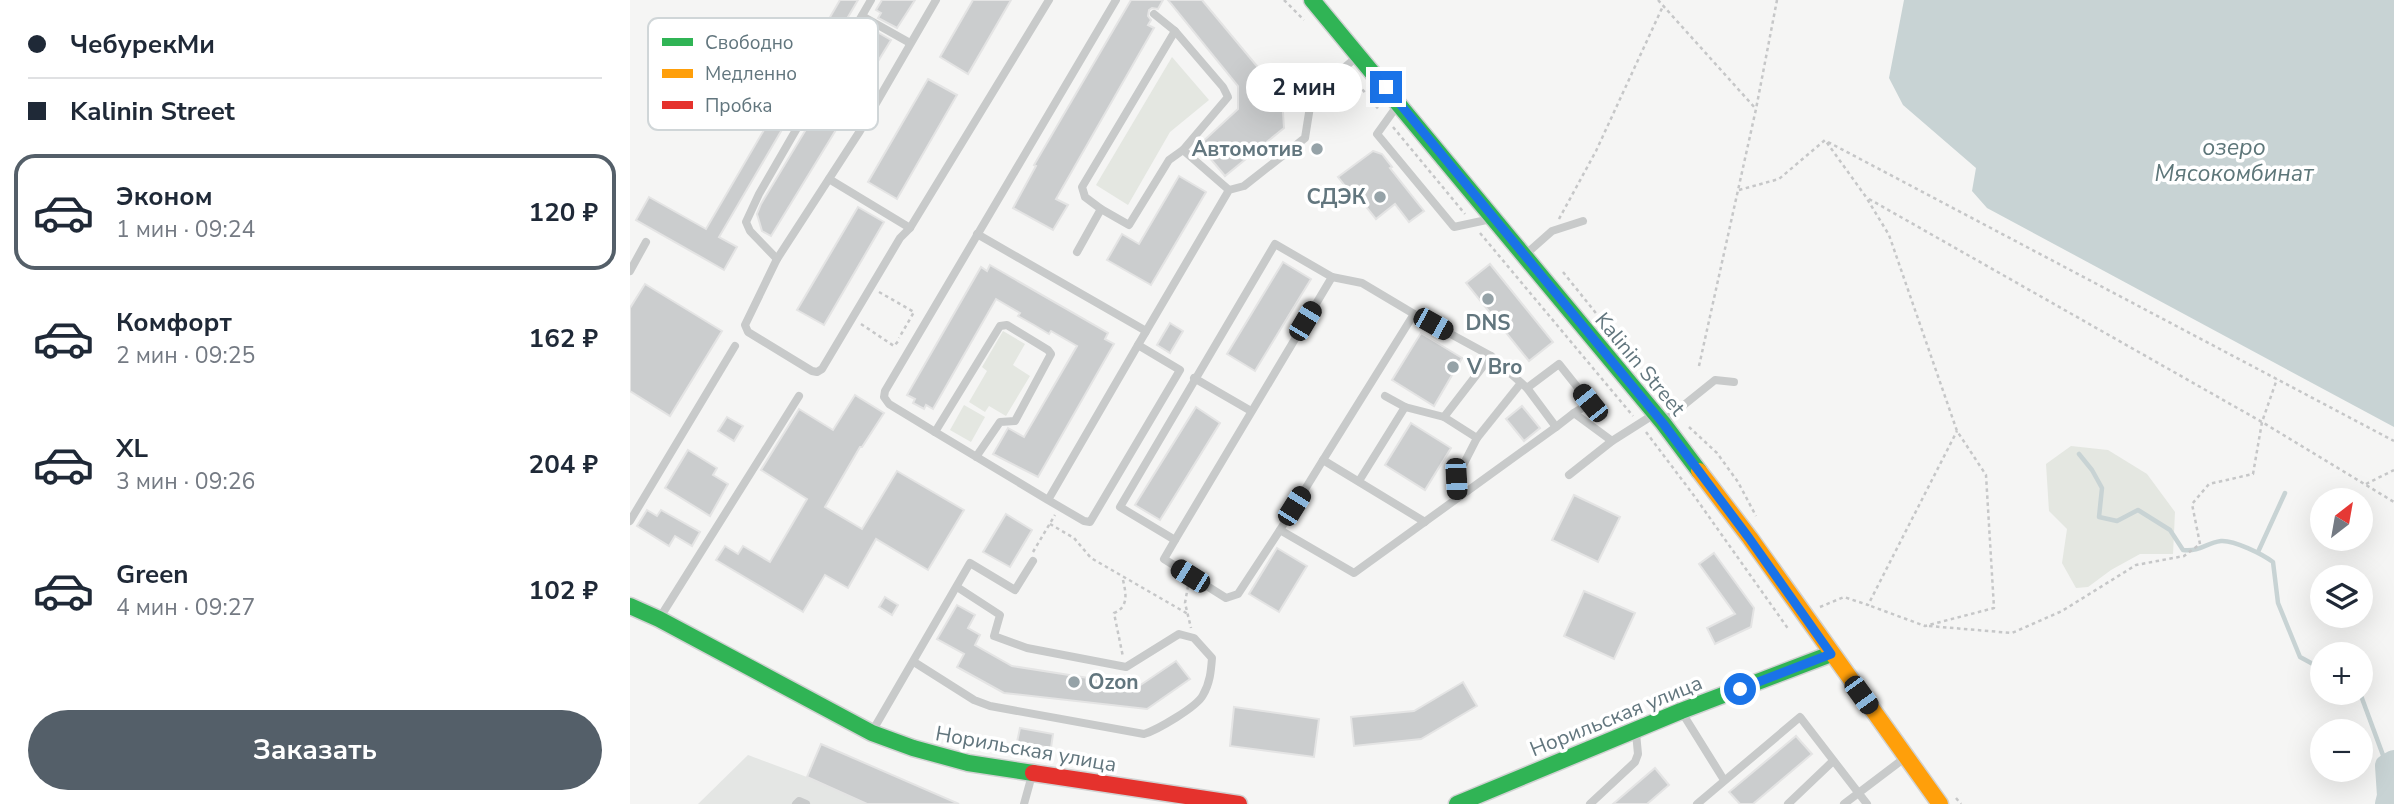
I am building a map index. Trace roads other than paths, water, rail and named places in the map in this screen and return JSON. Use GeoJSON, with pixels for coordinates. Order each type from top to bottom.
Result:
{"type":"FeatureCollection","features":[{"type":"Feature","properties":{"kind":"street","name":"Kalinin Street"},"geometry":{"type":"LineString","coordinates":[[1312,0],[1659,418],[1749,538],[1940,804]]}},
{"type":"Feature","properties":{"kind":"street","name":"Норильская улица"},"geometry":{"type":"LineString","coordinates":[[630,606],[872,733],[913,748],[968,763],[1033,772],[1157,797],[1238,804]]}},
{"type":"Feature","properties":{"kind":"street","name":"Норильская улица"},"geometry":{"type":"LineString","coordinates":[[1457,804],[1681,711],[1831,654]]}},
{"type":"Feature","properties":{"kind":"lane"},"geometry":{"type":"LineString","coordinates":[[866,18],[862,16],[872,0]]}},
{"type":"Feature","properties":{"kind":"lane"},"geometry":{"type":"LineString","coordinates":[[878,97],[936,0]]}},
{"type":"Feature","properties":{"kind":"lane"},"geometry":{"type":"LineString","coordinates":[[858,130],[777,259],[745,325],[748,332],[817,372],[822,369],[900,238],[909,228],[1049,0]]}},
{"type":"Feature","properties":{"kind":"lane"},"geometry":{"type":"LineString","coordinates":[[1116,0],[885,391],[884,397],[889,404],[976,457],[1084,521],[1090,522],[1180,370],[1138,345]]}},
{"type":"Feature","properties":{"kind":"lane"},"geometry":{"type":"LineString","coordinates":[[1154,14],[1175,31],[1223,87],[1228,97],[1183,150],[1169,160],[1129,225],[1085,197],[1082,187],[1175,31]]}},
{"type":"Feature","properties":{"kind":"lane"},"geometry":{"type":"LineString","coordinates":[[878,25],[910,43]]}},
{"type":"Feature","properties":{"kind":"lane"},"geometry":{"type":"LineString","coordinates":[[1048,500],[1229,190],[1244,186],[1306,138],[1312,94],[1359,55]]}},
{"type":"Feature","properties":{"kind":"lane"},"geometry":{"type":"LineString","coordinates":[[1399,103],[1377,134],[1454,227],[1493,219]]}},
{"type":"Feature","properties":{"kind":"lane"},"geometry":{"type":"LineString","coordinates":[[777,259],[750,231],[746,222],[796,130]]}},
{"type":"Feature","properties":{"kind":"lane"},"geometry":{"type":"LineString","coordinates":[[1183,150],[1229,190]]}},
{"type":"Feature","properties":{"kind":"lane"},"geometry":{"type":"LineString","coordinates":[[829,179],[909,228]]}},
{"type":"Feature","properties":{"kind":"lane"},"geometry":{"type":"LineString","coordinates":[[1077,252],[1101,209]]}},
{"type":"Feature","properties":{"kind":"lane"},"geometry":{"type":"LineString","coordinates":[[1524,256],[1552,231],[1583,221]]}},
{"type":"Feature","properties":{"kind":"lane"},"geometry":{"type":"LineString","coordinates":[[977,234],[1146,331]]}},
{"type":"Feature","properties":{"kind":"lane"},"geometry":{"type":"LineString","coordinates":[[630,271],[646,242]]}},
{"type":"Feature","properties":{"kind":"lane"},"geometry":{"type":"LineString","coordinates":[[1175,540],[1120,507],[1275,244],[1332,277],[1362,283],[1491,356],[1524,385],[1556,427]]}},
{"type":"Feature","properties":{"kind":"lane"},"geometry":{"type":"LineString","coordinates":[[1332,277],[1164,559],[1226,598],[1238,594],[1414,314]]}},
{"type":"Feature","properties":{"kind":"lane"},"geometry":{"type":"LineString","coordinates":[[935,432],[1000,326],[1007,325],[1048,349],[1051,354],[1049,360],[1018,417],[1015,421],[1000,422],[976,457]]}},
{"type":"Feature","properties":{"kind":"lane"},"geometry":{"type":"LineString","coordinates":[[630,520],[736,346]]}},
{"type":"Feature","properties":{"kind":"lane"},"geometry":{"type":"LineString","coordinates":[[1444,417],[1491,356]]}},
{"type":"Feature","properties":{"kind":"lane"},"geometry":{"type":"LineString","coordinates":[[1280,530],[1354,573],[1590,403],[1559,364],[1524,385],[1478,438],[1456,479],[1457,498]]}},
{"type":"Feature","properties":{"kind":"lane"},"geometry":{"type":"LineString","coordinates":[[1194,378],[1251,411]]}},
{"type":"Feature","properties":{"kind":"lane"},"geometry":{"type":"LineString","coordinates":[[1569,475],[1639,423],[1659,418],[1715,380],[1734,382]]}},
{"type":"Feature","properties":{"kind":"lane"},"geometry":{"type":"LineString","coordinates":[[659,619],[799,396]]}},
{"type":"Feature","properties":{"kind":"lane"},"geometry":{"type":"LineString","coordinates":[[1385,396],[1405,407],[1444,417],[1478,438]]}},
{"type":"Feature","properties":{"kind":"lane"},"geometry":{"type":"LineString","coordinates":[[1359,481],[1405,407]]}},
{"type":"Feature","properties":{"kind":"lane"},"geometry":{"type":"LineString","coordinates":[[1574,413],[1612,441]]}},
{"type":"Feature","properties":{"kind":"lane"},"geometry":{"type":"LineString","coordinates":[[1323,460],[1425,522]]}},
{"type":"Feature","properties":{"kind":"lane"},"geometry":{"type":"LineString","coordinates":[[872,733],[970,563],[1015,590],[1033,561]]}},
{"type":"Feature","properties":{"kind":"lane"},"geometry":{"type":"LineString","coordinates":[[914,662],[974,700],[990,706],[1144,734],[1155,731],[1202,698],[1211,675],[1212,658],[1194,638],[1179,634],[1126,667],[1027,648],[994,636],[1000,615],[957,587]]}},
{"type":"Feature","properties":{"kind":"lane"},"geometry":{"type":"LineString","coordinates":[[1681,711],[1724,780]]}},
{"type":"Feature","properties":{"kind":"lane"},"geometry":{"type":"LineString","coordinates":[[1697,804],[1800,718],[1867,804]]}},
{"type":"Feature","properties":{"kind":"lane"},"geometry":{"type":"LineString","coordinates":[[1590,804],[1635,762],[1638,754],[1635,730]]}},
{"type":"Feature","properties":{"kind":"lane"},"geometry":{"type":"LineString","coordinates":[[1844,804],[1906,757]]}},
{"type":"Feature","properties":{"kind":"lane"},"geometry":{"type":"LineString","coordinates":[[1788,804],[1833,761]]}},
{"type":"Feature","properties":{"kind":"lane"},"geometry":{"type":"LineString","coordinates":[[1024,804],[1033,772]]}},
{"type":"Feature","properties":{"kind":"lane"},"geometry":{"type":"LineString","coordinates":[[796,804],[799,801],[806,804]]}},
{"type":"Feature","properties":{"kind":"water","name":"озеро Мясокомбинат"},"geometry":{"type":"Polygon","coordinates":[[[1904,0],[2394,0],[2394,427],[1987,208],[1972,191],[1976,168],[1903,105],[1889,78],[1904,0]]]}},
{"type":"Feature","properties":{"kind":"waterway"},"geometry":{"type":"LineString","coordinates":[[2079,454],[2102,488],[2099,517],[2117,521],[2138,510],[2170,530],[2183,550],[2194,550],[2227,541],[2248,548],[2273,562],[2278,603],[2300,657],[2310,662]]}},
{"type":"Feature","properties":{"kind":"waterway"},"geometry":{"type":"LineString","coordinates":[[2258,552],[2285,493]]}},
{"type":"Feature","properties":{"kind":"waterway"},"geometry":{"type":"LineString","coordinates":[[2364,705],[2387,766]]}},
{"type":"Feature","properties":{"kind":"waterway"},"geometry":{"type":"LineString","coordinates":[[2387,804],[2387,766],[2394,762]]}},
{"type":"Feature","properties":{"kind":"place","name":"Автомотив"},"geometry":{"type":"Point","coordinates":[1317,149]}},
{"type":"Feature","properties":{"kind":"place","name":"СДЭК"},"geometry":{"type":"Point","coordinates":[1380,197]}},
{"type":"Feature","properties":{"kind":"place","name":"DNS"},"geometry":{"type":"Point","coordinates":[1488,299]}},
{"type":"Feature","properties":{"kind":"place","name":"V Bro"},"geometry":{"type":"Point","coordinates":[1453,367]}},
{"type":"Feature","properties":{"kind":"place","name":"Ozon"},"geometry":{"type":"Point","coordinates":[1074,682]}}]}
